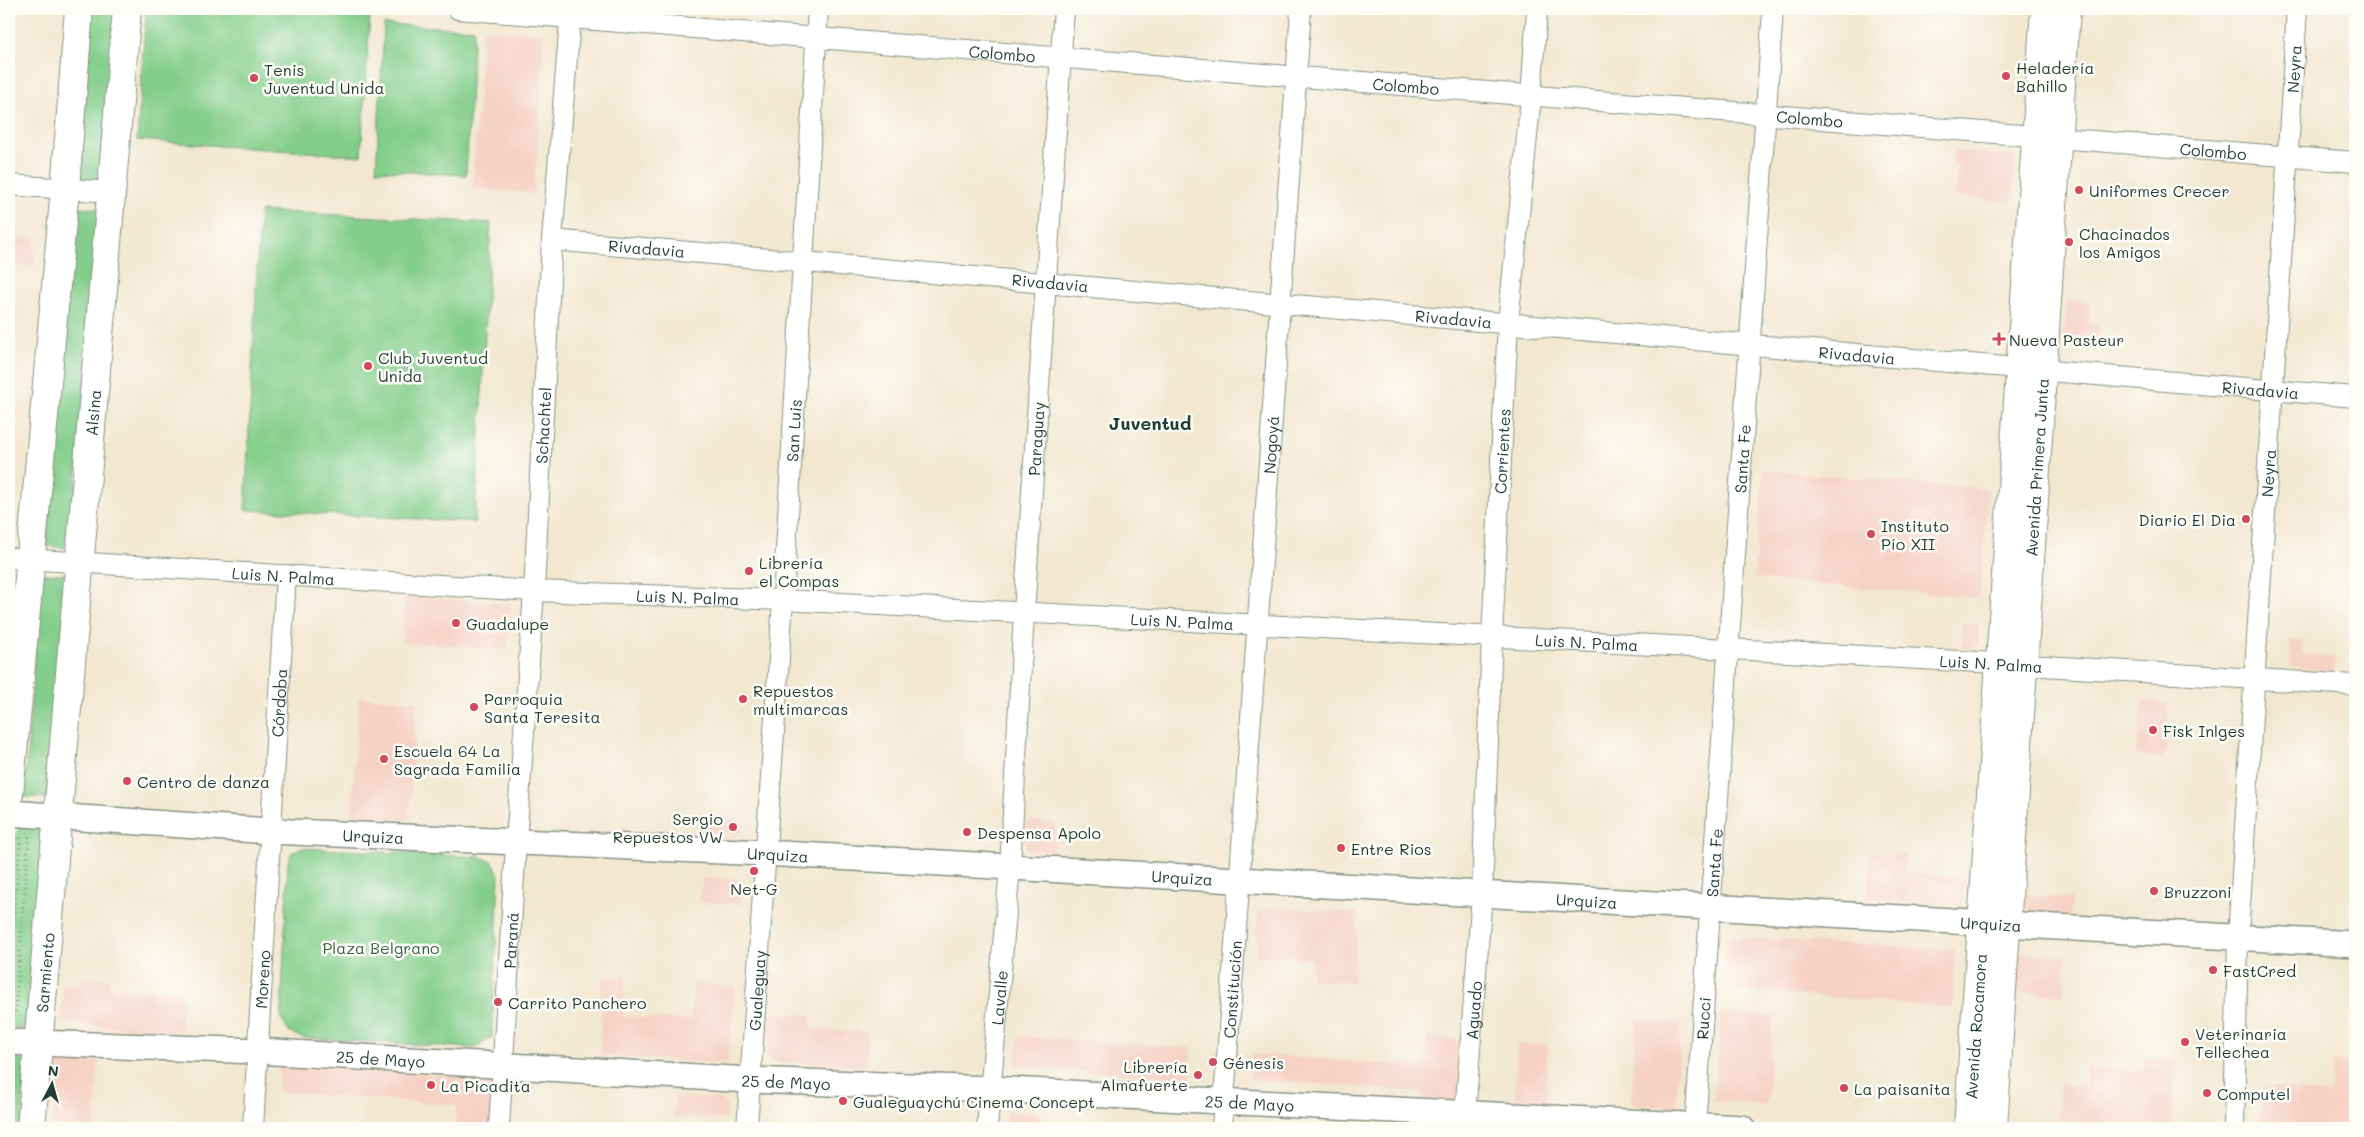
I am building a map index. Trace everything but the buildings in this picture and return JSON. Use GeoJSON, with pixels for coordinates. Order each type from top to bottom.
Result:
{"type":"FeatureCollection","features":[{"type":"Feature","properties":{"kind":"main road"},"geometry":{"type":"LineString","coordinates":[[9,794],[19,558],[64,189],[79,9]]}},
{"type":"Feature","properties":{"kind":"main road","name":"Alsina"},"geometry":{"type":"LineString","coordinates":[[56,817],[127,9]]}},
{"type":"Feature","properties":{"kind":"main road","name":"Avenida Primera Junta"},"geometry":{"type":"LineString","coordinates":[[2045,9],[2047,138]]}},
{"type":"Feature","properties":{"kind":"main road","name":"Avenida Primera Junta"},"geometry":{"type":"LineString","coordinates":[[1994,924],[2047,138],[2066,9]]}},
{"type":"Feature","properties":{"kind":"main road","name":"Sarmiento"},"geometry":{"type":"LineString","coordinates":[[31,1128],[56,817]]}},
{"type":"Feature","properties":{"kind":"main road","name":"Avenida Rocamora"},"geometry":{"type":"LineString","coordinates":[[1968,1128],[1994,924]]}},
{"type":"Feature","properties":{"kind":"main road","name":"Avenida Rocamora"},"geometry":{"type":"LineString","coordinates":[[1993,1128],[1994,924]]}},
{"type":"Feature","properties":{"kind":"street","name":"Colombo"},"geometry":{"type":"LineString","coordinates":[[458,9],[570,13],[816,38],[1765,116],[2355,162]]}},
{"type":"Feature","properties":{"kind":"street","name":"San Luis"},"geometry":{"type":"LineString","coordinates":[[765,853],[783,600],[818,9]]}},
{"type":"Feature","properties":{"kind":"street","name":"Paraguay"},"geometry":{"type":"LineString","coordinates":[[1010,867],[1024,613],[1064,9]]}},
{"type":"Feature","properties":{"kind":"street","name":"Nogoyá"},"geometry":{"type":"LineString","coordinates":[[1240,880],[1300,9]]}},
{"type":"Feature","properties":{"kind":"street","name":"Corrientes"},"geometry":{"type":"LineString","coordinates":[[1482,894],[1492,637],[1508,323],[1531,96],[1537,9]]}},
{"type":"Feature","properties":{"kind":"street","name":"Santa Fe"},"geometry":{"type":"LineString","coordinates":[[1709,907],[1773,9]]}},
{"type":"Feature","properties":{"kind":"street","name":"Neyra"},"geometry":{"type":"LineString","coordinates":[[2234,1128],[2238,937],[2298,9]]}},
{"type":"Feature","properties":{"kind":"street","name":"Schachtel"},"geometry":{"type":"LineString","coordinates":[[516,843],[534,591],[552,240],[570,13]]}},
{"type":"Feature","properties":{"kind":"street"},"geometry":{"type":"LineString","coordinates":[[9,186],[112,192]]}},
{"type":"Feature","properties":{"kind":"street","name":"Rivadavia"},"geometry":{"type":"LineString","coordinates":[[552,240],[803,260],[2031,370],[2355,397]]}},
{"type":"Feature","properties":{"kind":"street","name":"Luis N. Palma"},"geometry":{"type":"LineString","coordinates":[[19,558],[534,591],[783,600],[2012,664],[2355,685]]}},
{"type":"Feature","properties":{"kind":"street","name":"Córdoba"},"geometry":{"type":"LineString","coordinates":[[270,830],[286,575]]}},
{"type":"Feature","properties":{"kind":"street","name":"Urquiza"},"geometry":{"type":"LineString","coordinates":[[9,813],[270,830],[516,843],[765,853],[2355,944]]}},
{"type":"Feature","properties":{"kind":"street","name":"Moreno"},"geometry":{"type":"LineString","coordinates":[[253,1128],[270,830]]}},
{"type":"Feature","properties":{"kind":"street","name":"Paraná"},"geometry":{"type":"LineString","coordinates":[[499,1128],[516,843]]}},
{"type":"Feature","properties":{"kind":"street","name":"Gualeguay"},"geometry":{"type":"LineString","coordinates":[[747,1128],[765,853]]}},
{"type":"Feature","properties":{"kind":"street","name":"Lavalle"},"geometry":{"type":"LineString","coordinates":[[987,1128],[1010,867]]}},
{"type":"Feature","properties":{"kind":"street","name":"Constitución"},"geometry":{"type":"LineString","coordinates":[[1222,1128],[1240,880]]}},
{"type":"Feature","properties":{"kind":"street","name":"Aguado"},"geometry":{"type":"LineString","coordinates":[[1465,1121],[1482,894]]}},
{"type":"Feature","properties":{"kind":"street","name":"Rucci"},"geometry":{"type":"LineString","coordinates":[[1695,1127],[1709,907]]}},
{"type":"Feature","properties":{"kind":"street","name":"25 de Mayo"},"geometry":{"type":"LineString","coordinates":[[12,1030],[38,1043],[258,1051],[749,1080],[990,1089],[1224,1101],[1465,1121],[1742,1128]]}},
{"type":"Feature","properties":{"kind":"path"},"geometry":{"type":"LineString","coordinates":[[12,1030],[29,835]]}},
{"type":"Feature","properties":{"kind":"shaded area"},"geometry":{"type":"Polygon","coordinates":[[[483,30],[544,33],[534,193],[472,189],[483,30]]]}},
{"type":"Feature","properties":{"kind":"shaded area"},"geometry":{"type":"Polygon","coordinates":[[[1954,151],[2016,156],[2012,202],[1955,197],[1959,165],[1951,166],[1954,151]]]}},
{"type":"Feature","properties":{"kind":"shaded area"},"geometry":{"type":"Polygon","coordinates":[[[9,237],[35,239],[33,266],[9,264],[9,237]]]}},
{"type":"Feature","properties":{"kind":"shaded area"},"geometry":{"type":"Polygon","coordinates":[[[2067,300],[2090,302],[2089,323],[2100,325],[2097,348],[2066,345],[2063,336],[2067,300]]]}},
{"type":"Feature","properties":{"kind":"shaded area","name":"Instituto Pío XII"},"geometry":{"type":"Polygon","coordinates":[[[1763,470],[1989,489],[1980,598],[1754,579],[1763,470]]]}},
{"type":"Feature","properties":{"kind":"shaded area","name":"Guadalupe"},"geometry":{"type":"Polygon","coordinates":[[[405,596],[511,604],[507,650],[402,642],[405,596]]]}},
{"type":"Feature","properties":{"kind":"shaded area"},"geometry":{"type":"Polygon","coordinates":[[[1962,624],[1979,624],[1979,644],[1973,650],[1962,648],[1962,624]]]}},
{"type":"Feature","properties":{"kind":"shaded area"},"geometry":{"type":"Polygon","coordinates":[[[2290,640],[2303,641],[2302,655],[2335,657],[2334,673],[2290,666],[2290,640]]]}},
{"type":"Feature","properties":{"kind":"shaded area","name":"Escuela 64 La Sagrada Familia"},"geometry":{"type":"Polygon","coordinates":[[[359,697],[417,702],[409,820],[351,816],[359,697]]]}},
{"type":"Feature","properties":{"kind":"shaded area","name":"Fisk Inlges"},"geometry":{"type":"Polygon","coordinates":[[[2142,701],[2169,704],[2166,758],[2136,755],[2142,701]]]}},
{"type":"Feature","properties":{"kind":"shaded area"},"geometry":{"type":"Polygon","coordinates":[[[699,812],[742,822],[742,835],[698,831],[699,812]]]}},
{"type":"Feature","properties":{"kind":"shaded area"},"geometry":{"type":"Polygon","coordinates":[[[1027,821],[1056,823],[1054,852],[1030,851],[1025,846],[1027,821]]]}},
{"type":"Feature","properties":{"kind":"shaded area"},"geometry":{"type":"Polygon","coordinates":[[[1872,852],[1905,855],[1904,873],[1966,878],[1964,907],[1867,898],[1872,852]]]}},
{"type":"Feature","properties":{"kind":"shaded area"},"geometry":{"type":"Polygon","coordinates":[[[703,878],[738,879],[743,888],[740,904],[699,902],[703,878]]]}},
{"type":"Feature","properties":{"kind":"shaded area"},"geometry":{"type":"Polygon","coordinates":[[[2021,894],[2072,899],[2070,917],[2035,914],[2019,903],[2021,894]]]}},
{"type":"Feature","properties":{"kind":"shaded area"},"geometry":{"type":"Polygon","coordinates":[[[1267,907],[1358,913],[1354,982],[1311,980],[1312,958],[1256,956],[1258,914],[1267,907]]]}},
{"type":"Feature","properties":{"kind":"shaded area"},"geometry":{"type":"Polygon","coordinates":[[[1727,937],[1955,950],[1952,1008],[1722,988],[1727,937]]]}},
{"type":"Feature","properties":{"kind":"shaded area"},"geometry":{"type":"Polygon","coordinates":[[[2015,953],[2066,956],[2063,995],[2013,992],[2015,953]]]}},
{"type":"Feature","properties":{"kind":"shaded area"},"geometry":{"type":"Polygon","coordinates":[[[82,977],[110,979],[110,987],[183,992],[180,1034],[60,1022],[63,985],[81,987],[82,977]]]}},
{"type":"Feature","properties":{"kind":"shaded area"},"geometry":{"type":"Polygon","coordinates":[[[626,977],[623,1017],[691,1020],[693,983],[736,987],[727,1064],[600,1056],[602,978],[626,977]]]}},
{"type":"Feature","properties":{"kind":"shaded area"},"geometry":{"type":"Polygon","coordinates":[[[1721,1012],[1773,1016],[1767,1105],[1714,1100],[1721,1012]]]}},
{"type":"Feature","properties":{"kind":"shaded area"},"geometry":{"type":"Polygon","coordinates":[[[770,1013],[812,1015],[811,1029],[868,1032],[866,1066],[777,1062],[768,1056],[770,1013]]]}},
{"type":"Feature","properties":{"kind":"shaded area"},"geometry":{"type":"Polygon","coordinates":[[[1636,1020],[1681,1023],[1676,1107],[1631,1105],[1636,1020]]]}},
{"type":"Feature","properties":{"kind":"shaded area"},"geometry":{"type":"Polygon","coordinates":[[[1019,1036],[1192,1048],[1190,1078],[1016,1066],[1019,1036]]]}},
{"type":"Feature","properties":{"kind":"shaded area"},"geometry":{"type":"Polygon","coordinates":[[[1427,1037],[1463,1040],[1459,1102],[1423,1099],[1423,1092],[1250,1079],[1252,1054],[1425,1067],[1427,1037]]]}},
{"type":"Feature","properties":{"kind":"shaded area"},"geometry":{"type":"Polygon","coordinates":[[[1517,1044],[1548,1045],[1546,1101],[1515,1100],[1517,1044]]]}},
{"type":"Feature","properties":{"kind":"shaded area"},"geometry":{"type":"Polygon","coordinates":[[[59,1052],[99,1056],[94,1128],[52,1128],[59,1052]]]}},
{"type":"Feature","properties":{"kind":"shaded area"},"geometry":{"type":"Polygon","coordinates":[[[2145,1057],[2176,1059],[2171,1128],[2057,1128],[2060,1084],[2086,1086],[2087,1068],[2144,1072],[2145,1057]]]}},
{"type":"Feature","properties":{"kind":"shaded area"},"geometry":{"type":"Polygon","coordinates":[[[2333,1062],[2355,1063],[2355,1128],[2259,1128],[2263,1086],[2330,1094],[2333,1062]]]}},
{"type":"Feature","properties":{"kind":"shaded area"},"geometry":{"type":"Polygon","coordinates":[[[279,1063],[494,1079],[492,1128],[456,1128],[456,1105],[278,1092],[279,1063]]]}},
{"type":"Feature","properties":{"kind":"shaded area"},"geometry":{"type":"Polygon","coordinates":[[[674,1098],[720,1099],[727,1105],[726,1119],[673,1117],[674,1098]]]}},
{"type":"Feature","properties":{"kind":"shaded area"},"geometry":{"type":"Polygon","coordinates":[[[1007,1111],[1039,1114],[1037,1128],[1005,1128],[1007,1111]]]}},
{"type":"Feature","properties":{"kind":"green space"},"geometry":{"type":"Polygon","coordinates":[[[89,9],[117,9],[103,182],[78,180],[89,9]]]}},
{"type":"Feature","properties":{"kind":"green space","name":"Tenis Juventud Unida"},"geometry":{"type":"Polygon","coordinates":[[[146,9],[268,9],[370,16],[361,156],[137,140],[146,9]]]}},
{"type":"Feature","properties":{"kind":"green space"},"geometry":{"type":"Polygon","coordinates":[[[384,24],[474,29],[466,175],[376,170],[384,24]]]}},
{"type":"Feature","properties":{"kind":"green space"},"geometry":{"type":"Polygon","coordinates":[[[74,207],[101,209],[70,548],[46,546],[74,207]]]}},
{"type":"Feature","properties":{"kind":"green space","name":"Club Juventud Unida"},"geometry":{"type":"Polygon","coordinates":[[[260,211],[491,223],[475,522],[245,510],[260,211]]]}},
{"type":"Feature","properties":{"kind":"green space"},"geometry":{"type":"Polygon","coordinates":[[[41,574],[67,574],[50,798],[24,797],[41,574]]]}},
{"type":"Feature","properties":{"kind":"green space"},"geometry":{"type":"Polygon","coordinates":[[[21,826],[35,826],[43,834],[27,1023],[24,1028],[9,1028],[9,912],[16,834],[21,826]]]}},
{"type":"Feature","properties":{"kind":"green space","name":"Plaza Belgrano"},"geometry":{"type":"Polygon","coordinates":[[[301,848],[481,857],[494,863],[499,875],[492,1037],[475,1048],[302,1038],[288,1031],[281,1018],[288,862],[292,852],[301,848]]]}},
{"type":"Feature","properties":{"kind":"green space"},"geometry":{"type":"Polygon","coordinates":[[[9,1055],[17,1057],[25,1063],[21,1128],[9,1128],[9,1055]]]}},
{"type":"Feature","properties":{"kind":"place","name":"Heladería Bahillo"},"geometry":{"type":"Point","coordinates":[2006,76]}},
{"type":"Feature","properties":{"kind":"place","name":"Tenis Juventud Unida"},"geometry":{"type":"Point","coordinates":[254,78]}},
{"type":"Feature","properties":{"kind":"place","name":"Uniformes Crecer"},"geometry":{"type":"Point","coordinates":[2079,190]}},
{"type":"Feature","properties":{"kind":"place","name":"Chacinados los Amigos"},"geometry":{"type":"Point","coordinates":[2069,242]}},
{"type":"Feature","properties":{"kind":"place","name":"Nueva Pasteur"},"geometry":{"type":"Point","coordinates":[1999,339]}},
{"type":"Feature","properties":{"kind":"place","name":"Club Juventud Unida"},"geometry":{"type":"Point","coordinates":[368,366]}},
{"type":"Feature","properties":{"kind":"place","name":"Diario El Dia"},"geometry":{"type":"Point","coordinates":[2246,519]}},
{"type":"Feature","properties":{"kind":"place","name":"Instituto Pío XII"},"geometry":{"type":"Point","coordinates":[1871,534]}},
{"type":"Feature","properties":{"kind":"place","name":"Librería el Compas"},"geometry":{"type":"Point","coordinates":[749,571]}},
{"type":"Feature","properties":{"kind":"place","name":"Guadalupe"},"geometry":{"type":"Point","coordinates":[456,623]}},
{"type":"Feature","properties":{"kind":"place","name":"Repuestos multimarcas"},"geometry":{"type":"Point","coordinates":[743,699]}},
{"type":"Feature","properties":{"kind":"place","name":"Parroquia Santa Teresita"},"geometry":{"type":"Point","coordinates":[474,707]}},
{"type":"Feature","properties":{"kind":"place","name":"Fisk Inlges"},"geometry":{"type":"Point","coordinates":[2153,730]}},
{"type":"Feature","properties":{"kind":"place","name":"Escuela 64 La Sagrada Familia"},"geometry":{"type":"Point","coordinates":[384,759]}},
{"type":"Feature","properties":{"kind":"place","name":"Centro de danza"},"geometry":{"type":"Point","coordinates":[127,781]}},
{"type":"Feature","properties":{"kind":"place","name":"Sergio Repuestos VW"},"geometry":{"type":"Point","coordinates":[733,827]}},
{"type":"Feature","properties":{"kind":"place","name":"Despensa Apolo"},"geometry":{"type":"Point","coordinates":[967,832]}},
{"type":"Feature","properties":{"kind":"place","name":"Entre Rios"},"geometry":{"type":"Point","coordinates":[1341,848]}},
{"type":"Feature","properties":{"kind":"place","name":"Net-G"},"geometry":{"type":"Point","coordinates":[754,871]}},
{"type":"Feature","properties":{"kind":"place","name":"Bruzzoni"},"geometry":{"type":"Point","coordinates":[2154,891]}},
{"type":"Feature","properties":{"kind":"place","name":"FastCred"},"geometry":{"type":"Point","coordinates":[2213,970]}},
{"type":"Feature","properties":{"kind":"place","name":"Carrito Panchero"},"geometry":{"type":"Point","coordinates":[498,1002]}},
{"type":"Feature","properties":{"kind":"place","name":"Veterinaria Tellechea"},"geometry":{"type":"Point","coordinates":[2185,1042]}},
{"type":"Feature","properties":{"kind":"place","name":"Génesis"},"geometry":{"type":"Point","coordinates":[1213,1062]}},
{"type":"Feature","properties":{"kind":"place","name":"Librería Almafuerte"},"geometry":{"type":"Point","coordinates":[1198,1075]}},
{"type":"Feature","properties":{"kind":"place","name":"La Picadita"},"geometry":{"type":"Point","coordinates":[431,1085]}},
{"type":"Feature","properties":{"kind":"place","name":"La paisanita"},"geometry":{"type":"Point","coordinates":[1844,1088]}},
{"type":"Feature","properties":{"kind":"place","name":"Computel"},"geometry":{"type":"Point","coordinates":[2207,1093]}},
{"type":"Feature","properties":{"kind":"place","name":"Gualeguaychú Cinema Concept"},"geometry":{"type":"Point","coordinates":[843,1101]}},
{"type":"Feature","properties":{"kind":"district","name":"Juventud"},"geometry":{"type":"Point","coordinates":[1150,423]}}]}
